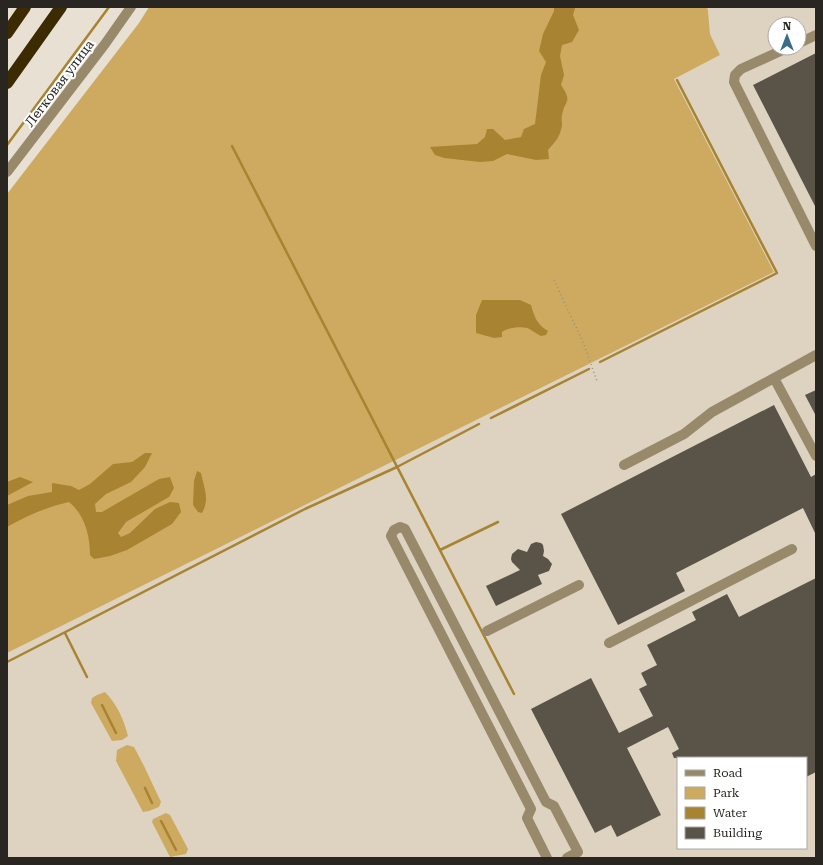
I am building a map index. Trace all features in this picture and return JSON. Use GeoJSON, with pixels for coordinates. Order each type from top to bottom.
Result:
{"type":"FeatureCollection","features":[{"type":"Feature","properties":{"kind":"highway"},"geometry":{"type":"LineString","coordinates":[[7,33],[25,7]]}},
{"type":"Feature","properties":{"kind":"highway"},"geometry":{"type":"LineString","coordinates":[[7,83],[61,7]]}},
{"type":"Feature","properties":{"kind":"street","name":"Легковая улица"},"geometry":{"type":"LineString","coordinates":[[7,172],[100,50],[130,7]]}},
{"type":"Feature","properties":{"kind":"street"},"geometry":{"type":"LineString","coordinates":[[769,56],[741,69],[735,75],[734,82],[816,246]]}},
{"type":"Feature","properties":{"kind":"street"},"geometry":{"type":"LineString","coordinates":[[624,465],[684,434],[712,412],[816,355]]}},
{"type":"Feature","properties":{"kind":"street"},"geometry":{"type":"LineString","coordinates":[[774,378],[816,456]]}},
{"type":"Feature","properties":{"kind":"street"},"geometry":{"type":"LineString","coordinates":[[547,858],[527,818],[531,809],[391,536],[394,530],[400,527],[405,529],[546,802],[554,806],[578,852],[567,858]]}},
{"type":"Feature","properties":{"kind":"street"},"geometry":{"type":"LineString","coordinates":[[609,643],[792,549]]}},
{"type":"Feature","properties":{"kind":"street"},"geometry":{"type":"LineString","coordinates":[[487,631],[579,585]]}},
{"type":"Feature","properties":{"kind":"path"},"geometry":{"type":"LineString","coordinates":[[554,280],[583,342],[597,381]]}},
{"type":"Feature","properties":{"kind":"shaded area"},"geometry":{"type":"Polygon","coordinates":[[[707,7],[816,7],[816,858],[7,858],[7,653],[774,272],[674,79],[720,55],[710,34],[707,7]]]}},
{"type":"Feature","properties":{"kind":"green space"},"geometry":{"type":"Polygon","coordinates":[[[149,7],[707,7],[710,34],[720,55],[674,79],[774,272],[7,653],[7,194],[139,23],[149,7]]]}},
{"type":"Feature","properties":{"kind":"green space"},"geometry":{"type":"Polygon","coordinates":[[[105,692],[120,712],[128,736],[122,740],[112,741],[91,703],[92,698],[105,692]]]}},
{"type":"Feature","properties":{"kind":"green space"},"geometry":{"type":"Polygon","coordinates":[[[127,745],[134,747],[144,766],[161,802],[159,807],[143,812],[116,761],[117,750],[127,745]]]}},
{"type":"Feature","properties":{"kind":"green space"},"geometry":{"type":"Polygon","coordinates":[[[166,813],[170,815],[188,849],[186,854],[170,857],[152,822],[153,819],[166,813]]]}},
{"type":"Feature","properties":{"kind":"water"},"geometry":{"type":"Polygon","coordinates":[[[554,7],[576,7],[573,15],[579,30],[572,42],[562,45],[560,56],[564,75],[561,85],[567,95],[567,101],[563,110],[562,125],[559,136],[548,150],[549,159],[536,160],[507,154],[493,161],[480,162],[444,158],[435,155],[430,147],[477,144],[485,137],[487,129],[493,129],[505,140],[521,137],[524,129],[535,124],[541,75],[546,62],[539,51],[543,34],[554,11],[554,7]]]}},
{"type":"Feature","properties":{"kind":"water"},"geometry":{"type":"Polygon","coordinates":[[[482,300],[520,300],[531,305],[536,320],[544,329],[548,331],[546,335],[541,336],[524,327],[510,328],[502,332],[502,337],[494,338],[476,333],[476,315],[482,300]]]}},
{"type":"Feature","properties":{"kind":"water"},"geometry":{"type":"Polygon","coordinates":[[[145,453],[152,453],[145,467],[131,482],[106,494],[95,504],[96,512],[102,512],[159,479],[170,477],[174,488],[169,497],[126,522],[118,533],[121,537],[130,533],[155,509],[170,502],[179,503],[181,512],[172,524],[127,550],[110,556],[94,559],[90,555],[88,533],[83,519],[69,502],[52,506],[37,512],[7,527],[7,505],[28,496],[52,492],[52,483],[71,486],[79,490],[90,484],[113,464],[132,462],[145,453]]]}},
{"type":"Feature","properties":{"kind":"water"},"geometry":{"type":"Polygon","coordinates":[[[197,471],[201,473],[206,493],[206,503],[202,513],[198,512],[193,505],[194,481],[197,471]]]}},
{"type":"Feature","properties":{"kind":"water"},"geometry":{"type":"Polygon","coordinates":[[[20,477],[33,482],[7,496],[7,482],[20,477]]]}},
{"type":"Feature","properties":{"kind":"building"},"geometry":{"type":"Polygon","coordinates":[[[816,53],[816,208],[753,85],[816,53]]]}},
{"type":"Feature","properties":{"kind":"building"},"geometry":{"type":"Polygon","coordinates":[[[816,390],[816,416],[805,395],[816,390]]]}},
{"type":"Feature","properties":{"kind":"building"},"geometry":{"type":"Polygon","coordinates":[[[774,405],[811,477],[816,474],[816,535],[803,508],[676,573],[685,591],[618,625],[561,514],[774,405]]]}},
{"type":"Feature","properties":{"kind":"building"},"geometry":{"type":"Polygon","coordinates":[[[536,542],[543,545],[543,556],[552,564],[549,571],[538,575],[542,584],[496,606],[486,586],[520,570],[512,562],[512,554],[518,549],[527,552],[531,544],[536,542]]]}},
{"type":"Feature","properties":{"kind":"building"},"geometry":{"type":"Polygon","coordinates":[[[816,578],[816,772],[807,776],[807,757],[674,758],[672,753],[679,749],[668,727],[627,748],[661,815],[617,837],[611,825],[595,833],[531,709],[591,678],[619,733],[653,716],[639,689],[647,685],[641,673],[657,665],[647,645],[696,620],[692,612],[727,594],[739,617],[816,578]]]}},
{"type":"Feature","properties":{"kind":"waterway"},"geometry":{"type":"LineString","coordinates":[[7,145],[109,7]]}},
{"type":"Feature","properties":{"kind":"waterway"},"geometry":{"type":"LineString","coordinates":[[600,362],[777,273],[677,80]]}},
{"type":"Feature","properties":{"kind":"waterway"},"geometry":{"type":"LineString","coordinates":[[232,146],[514,694]]}},
{"type":"Feature","properties":{"kind":"waterway"},"geometry":{"type":"LineString","coordinates":[[491,418],[589,369]]}},
{"type":"Feature","properties":{"kind":"waterway"},"geometry":{"type":"LineString","coordinates":[[7,662],[305,509],[397,467],[479,424]]}},
{"type":"Feature","properties":{"kind":"waterway"},"geometry":{"type":"LineString","coordinates":[[440,550],[498,522]]}},
{"type":"Feature","properties":{"kind":"waterway"},"geometry":{"type":"LineString","coordinates":[[65,633],[87,677]]}},
{"type":"Feature","properties":{"kind":"waterway"},"geometry":{"type":"LineString","coordinates":[[102,705],[116,733]]}},
{"type":"Feature","properties":{"kind":"waterway"},"geometry":{"type":"LineString","coordinates":[[145,788],[152,803]]}},
{"type":"Feature","properties":{"kind":"waterway"},"geometry":{"type":"LineString","coordinates":[[161,821],[176,850]]}}]}
